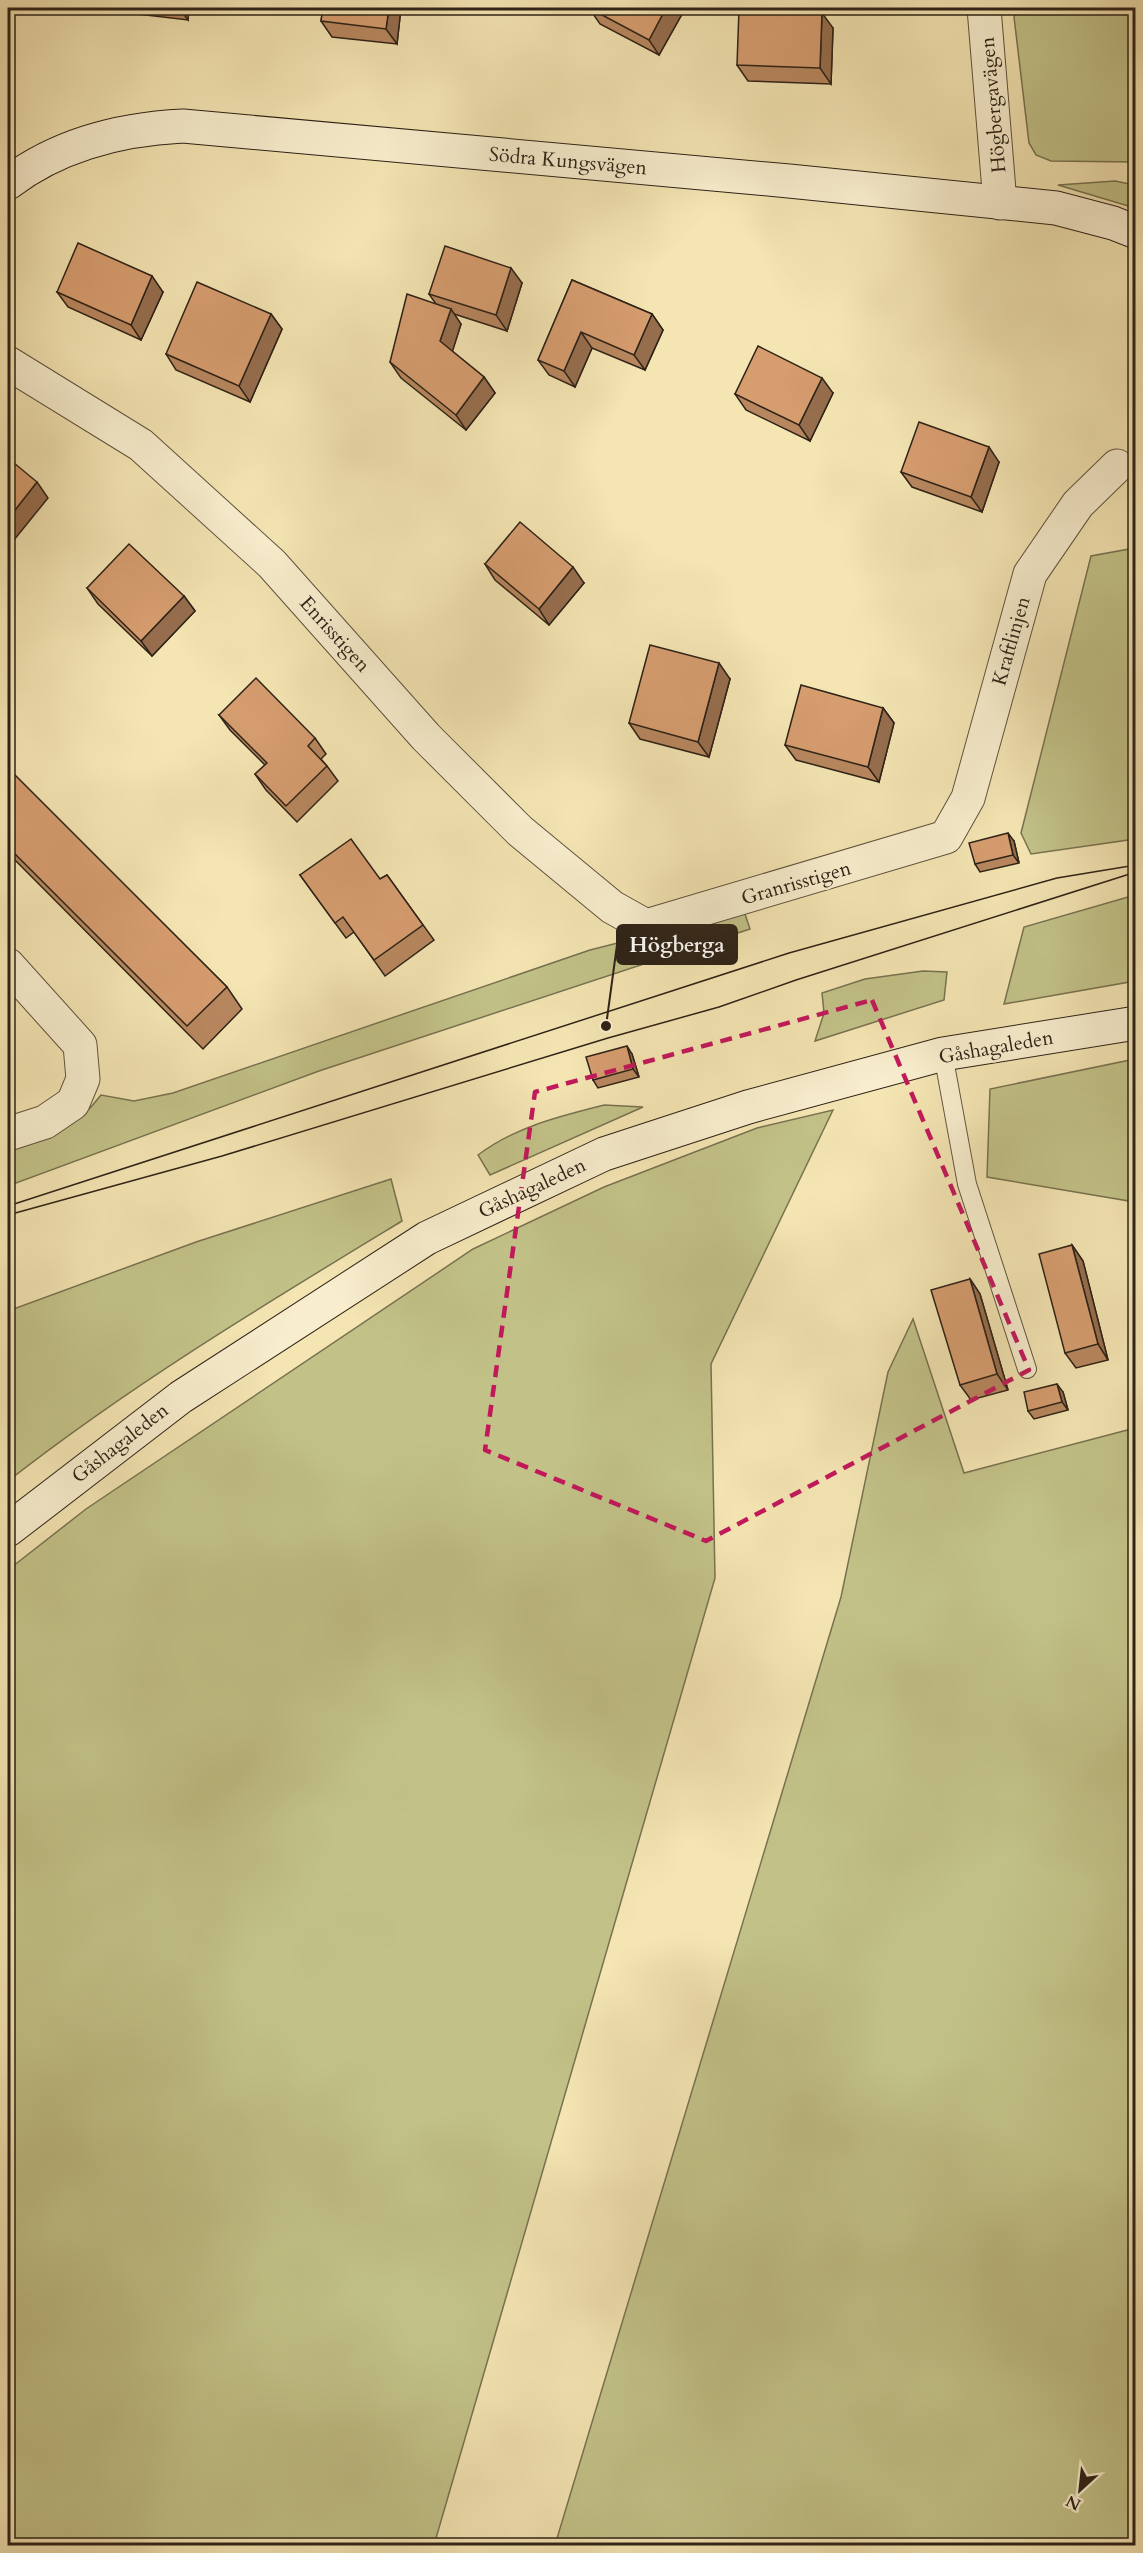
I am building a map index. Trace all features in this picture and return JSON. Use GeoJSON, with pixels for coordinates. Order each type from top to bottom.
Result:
{"type":"FeatureCollection","features":[{"type":"Feature","properties":{"kind":"street","name":"Högbergavägen"},"geometry":{"type":"LineString","coordinates":[[984,8],[1000,203]]}},
{"type":"Feature","properties":{"kind":"street","name":"Södra Kungsvägen"},"geometry":{"type":"LineString","coordinates":[[8,183],[48,159],[107,135],[142,128],[183,126],[1056,208],[1113,223],[1136,232]]}},
{"type":"Feature","properties":{"kind":"street","name":"Enrisstigen"},"geometry":{"type":"LineString","coordinates":[[8,363],[141,445],[272,564],[426,737],[520,831],[612,907],[646,926]]}},
{"type":"Feature","properties":{"kind":"street","name":"Kraftlinjen"},"geometry":{"type":"LineString","coordinates":[[946,837],[968,798],[1030,574],[1077,504],[1116,466]]}},
{"type":"Feature","properties":{"kind":"street","name":"Granrisstigen"},"geometry":{"type":"LineString","coordinates":[[646,926],[946,837]]}},
{"type":"Feature","properties":{"kind":"street"},"geometry":{"type":"LineString","coordinates":[[8,965],[80,1045],[83,1079],[73,1104],[45,1122],[8,1134]]}},
{"type":"Feature","properties":{"kind":"street","name":"Gåshagaleden"},"geometry":{"type":"LineString","coordinates":[[8,1530],[181,1397],[427,1238],[604,1154],[748,1107],[943,1054],[1136,1023]]}},
{"type":"Feature","properties":{"kind":"lane"},"geometry":{"type":"LineString","coordinates":[[943,1054],[967,1184],[1027,1369]]}},
{"type":"Feature","properties":{"kind":"highlighted area"},"geometry":{"type":"Polygon","coordinates":[[[872,1000],[1029,1370],[706,1541],[485,1450],[535,1092],[872,1000]]]}},
{"type":"Feature","properties":{"kind":"green space"},"geometry":{"type":"Polygon","coordinates":[[[1019,8],[1135,8],[1135,162],[1051,161],[1036,155],[1029,143],[1014,17],[1019,8]]]}},
{"type":"Feature","properties":{"kind":"green space"},"geometry":{"type":"Polygon","coordinates":[[[1115,181],[1135,185],[1135,208],[1058,185],[1115,181]]]}},
{"type":"Feature","properties":{"kind":"green space"},"geometry":{"type":"Polygon","coordinates":[[[1135,548],[1135,839],[1031,854],[1021,833],[1091,556],[1135,548]]]}},
{"type":"Feature","properties":{"kind":"green space"},"geometry":{"type":"Polygon","coordinates":[[[1135,895],[1135,981],[1004,1004],[1024,927],[1135,895]]]}},
{"type":"Feature","properties":{"kind":"green space"},"geometry":{"type":"Polygon","coordinates":[[[744,911],[750,929],[319,1071],[8,1186],[8,1151],[48,1137],[70,1125],[81,1117],[101,1095],[134,1101],[173,1093],[590,950],[744,911]]]}},
{"type":"Feature","properties":{"kind":"green space"},"geometry":{"type":"Polygon","coordinates":[[[923,971],[947,972],[944,1000],[815,1041],[824,1013],[822,993],[865,979],[923,971]]]}},
{"type":"Feature","properties":{"kind":"green space"},"geometry":{"type":"Polygon","coordinates":[[[1135,1059],[1135,1202],[987,1177],[990,1089],[1135,1059]]]}},
{"type":"Feature","properties":{"kind":"green space"},"geometry":{"type":"Polygon","coordinates":[[[604,1105],[643,1107],[490,1175],[478,1155],[492,1145],[523,1130],[555,1118],[604,1105]]]}},
{"type":"Feature","properties":{"kind":"green space"},"geometry":{"type":"Polygon","coordinates":[[[833,1110],[711,1364],[715,1578],[434,2545],[8,2545],[8,1570],[86,1509],[473,1249],[604,1187],[757,1128],[833,1110]]]}},
{"type":"Feature","properties":{"kind":"green space"},"geometry":{"type":"Polygon","coordinates":[[[391,1179],[402,1221],[152,1378],[55,1445],[8,1481],[8,1311],[196,1242],[391,1179]]]}},
{"type":"Feature","properties":{"kind":"green space"},"geometry":{"type":"Polygon","coordinates":[[[913,1319],[964,1473],[1135,1428],[1135,2545],[555,2545],[841,1597],[888,1372],[913,1319]]]}},
{"type":"Feature","properties":{"kind":"building"},"geometry":{"type":"Polygon","coordinates":[[[323,8],[389,8],[386,29],[321,21],[323,8]]]}},
{"type":"Feature","properties":{"kind":"building"},"geometry":{"type":"Polygon","coordinates":[[[589,8],[666,8],[649,40],[589,8]]]}},
{"type":"Feature","properties":{"kind":"building"},"geometry":{"type":"Polygon","coordinates":[[[739,9],[822,13],[820,68],[737,65],[739,9]]]}},
{"type":"Feature","properties":{"kind":"building"},"geometry":{"type":"Polygon","coordinates":[[[78,243],[152,276],[131,325],[57,292],[78,243]]]}},
{"type":"Feature","properties":{"kind":"building"},"geometry":{"type":"Polygon","coordinates":[[[445,246],[511,268],[496,315],[429,294],[445,246]]]}},
{"type":"Feature","properties":{"kind":"building"},"geometry":{"type":"Polygon","coordinates":[[[572,280],[652,314],[634,355],[581,332],[564,371],[538,360],[572,280]]]}},
{"type":"Feature","properties":{"kind":"building"},"geometry":{"type":"Polygon","coordinates":[[[197,282],[271,314],[239,386],[166,354],[197,282]]]}},
{"type":"Feature","properties":{"kind":"building"},"geometry":{"type":"Polygon","coordinates":[[[407,294],[451,309],[440,341],[484,377],[456,415],[390,362],[407,294]]]}},
{"type":"Feature","properties":{"kind":"building"},"geometry":{"type":"Polygon","coordinates":[[[758,346],[822,378],[799,425],[735,394],[758,346]]]}},
{"type":"Feature","properties":{"kind":"building"},"geometry":{"type":"Polygon","coordinates":[[[919,422],[989,447],[971,497],[901,472],[919,422]]]}},
{"type":"Feature","properties":{"kind":"building"},"geometry":{"type":"Polygon","coordinates":[[[8,458],[37,482],[8,519],[8,458]]]}},
{"type":"Feature","properties":{"kind":"building"},"geometry":{"type":"Polygon","coordinates":[[[520,522],[573,567],[539,609],[485,564],[520,522]]]}},
{"type":"Feature","properties":{"kind":"building"},"geometry":{"type":"Polygon","coordinates":[[[129,544],[184,596],[141,641],[87,588],[129,544]]]}},
{"type":"Feature","properties":{"kind":"building"},"geometry":{"type":"Polygon","coordinates":[[[650,645],[719,663],[698,742],[629,723],[650,645]]]}},
{"type":"Feature","properties":{"kind":"building"},"geometry":{"type":"Polygon","coordinates":[[[256,678],[315,738],[308,746],[327,766],[286,806],[255,774],[267,763],[219,715],[256,678]]]}},
{"type":"Feature","properties":{"kind":"building"},"geometry":{"type":"Polygon","coordinates":[[[801,685],[883,708],[868,767],[785,745],[801,685]]]}},
{"type":"Feature","properties":{"kind":"building"},"geometry":{"type":"Polygon","coordinates":[[[9,769],[227,987],[187,1026],[8,847],[9,769]]]}},
{"type":"Feature","properties":{"kind":"building"},"geometry":{"type":"Polygon","coordinates":[[[1008,833],[1013,855],[975,864],[969,843],[1008,833]]]}},
{"type":"Feature","properties":{"kind":"building"},"geometry":{"type":"Polygon","coordinates":[[[351,839],[380,879],[387,875],[423,925],[374,960],[343,917],[335,923],[300,875],[351,839]]]}},
{"type":"Feature","properties":{"kind":"building"},"geometry":{"type":"Polygon","coordinates":[[[627,1046],[633,1069],[593,1080],[586,1057],[627,1046]]]}},
{"type":"Feature","properties":{"kind":"building"},"geometry":{"type":"Polygon","coordinates":[[[1072,1245],[1098,1344],[1065,1353],[1039,1254],[1072,1245]]]}},
{"type":"Feature","properties":{"kind":"building"},"geometry":{"type":"Polygon","coordinates":[[[970,1279],[997,1374],[960,1385],[931,1290],[970,1279]]]}},
{"type":"Feature","properties":{"kind":"building"},"geometry":{"type":"Polygon","coordinates":[[[1057,1384],[1062,1402],[1028,1411],[1024,1392],[1057,1384]]]}},
{"type":"Feature","properties":{"kind":"tram line"},"geometry":{"type":"LineString","coordinates":[[8,1206],[789,953],[1057,878],[1136,865]]}},
{"type":"Feature","properties":{"kind":"tram line"},"geometry":{"type":"LineString","coordinates":[[8,1215],[222,1156],[608,1038],[719,1007],[796,980],[1136,872]]}},
{"type":"Feature","properties":{"kind":"place","name":"Högberga"},"geometry":{"type":"Point","coordinates":[606,1026]}}]}
